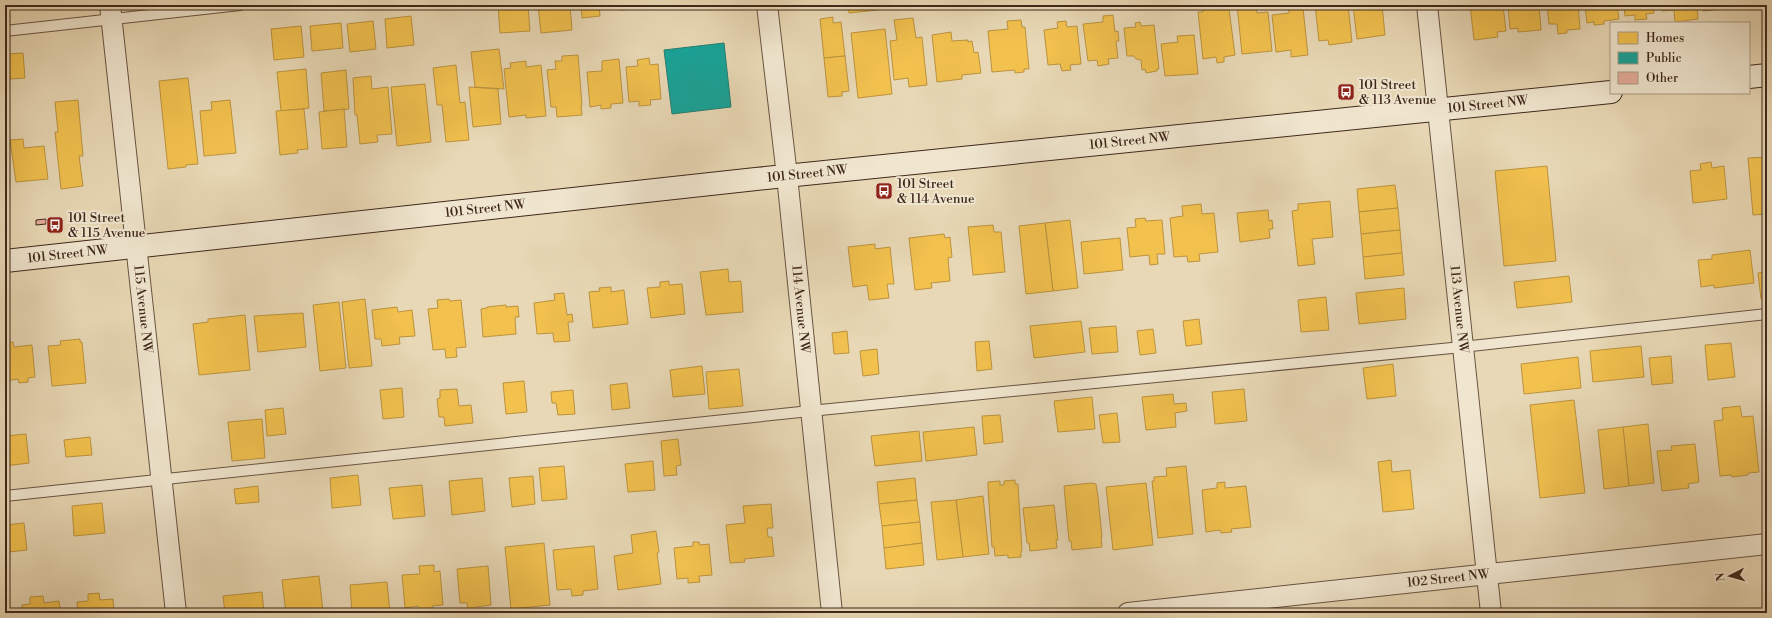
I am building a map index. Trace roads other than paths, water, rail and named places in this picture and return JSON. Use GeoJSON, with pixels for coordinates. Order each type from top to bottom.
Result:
{"type":"FeatureCollection","features":[{"type":"Feature","properties":{"kind":"street","name":"114 Avenue NW"},"geometry":{"type":"LineString","coordinates":[[767,5],[787,176],[832,613]]}},
{"type":"Feature","properties":{"kind":"street","name":"113 Avenue NW"},"geometry":{"type":"LineString","coordinates":[[1427,5],[1491,613]]}},
{"type":"Feature","properties":{"kind":"street","name":"115 Avenue NW"},"geometry":{"type":"LineString","coordinates":[[111,12],[135,247],[176,613]]}},
{"type":"Feature","properties":{"kind":"street"},"geometry":{"type":"LineString","coordinates":[[1750,77],[1767,75]]}},
{"type":"Feature","properties":{"kind":"street","name":"101 Street NW"},"geometry":{"type":"LineString","coordinates":[[5,261],[787,176],[1439,111],[1610,92]]}},
{"type":"Feature","properties":{"kind":"street","name":"102 Street NW"},"geometry":{"type":"LineString","coordinates":[[1128,613],[1767,544]]}},
{"type":"Feature","properties":{"kind":"lane"},"geometry":{"type":"LineString","coordinates":[[5,31],[111,12],[240,5]]}},
{"type":"Feature","properties":{"kind":"lane"},"geometry":{"type":"LineString","coordinates":[[5,496],[810,411],[1462,347],[1767,314]]}},
{"type":"Feature","properties":{"kind":"place","name":"101 Street & 113 Avenue"},"geometry":{"type":"Point","coordinates":[1346,92]}},
{"type":"Feature","properties":{"kind":"place","name":"101 Street & 114 Avenue"},"geometry":{"type":"Point","coordinates":[884,191]}},
{"type":"Feature","properties":{"kind":"place","name":"101 Street & 115 Avenue"},"geometry":{"type":"Point","coordinates":[55,225]}}]}
